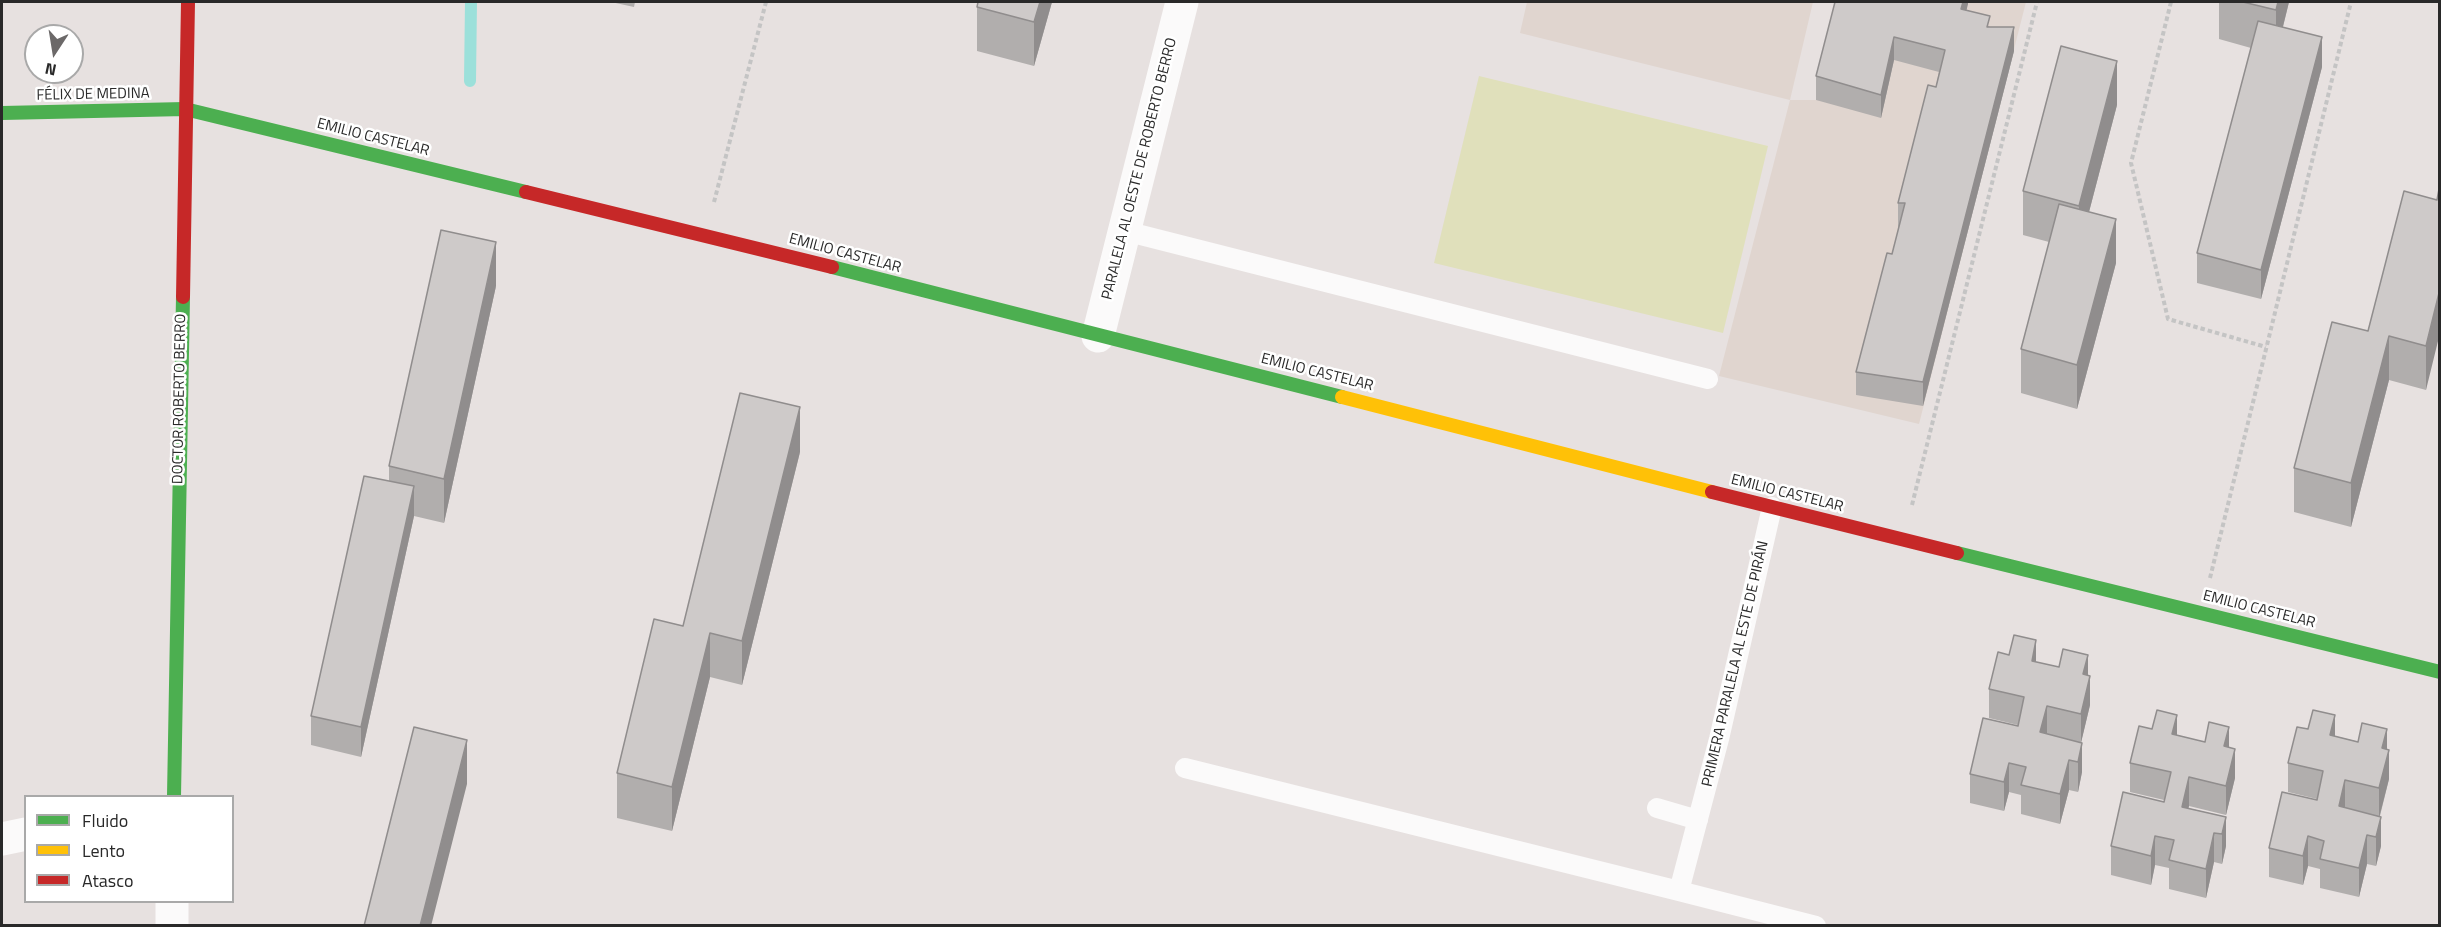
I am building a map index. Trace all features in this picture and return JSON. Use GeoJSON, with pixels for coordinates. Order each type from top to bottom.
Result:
{"type":"FeatureCollection","features":[{"type":"Feature","properties":{"kind":"street","name":"DOCTOR ROBERTO BERRO"},"geometry":{"type":"LineString","coordinates":[[174,795],[188,2]]}},
{"type":"Feature","properties":{"kind":"street","name":"PARALELA AL OESTE DE ROBERTO BERRO"},"geometry":{"type":"LineString","coordinates":[[1098,336],[1182,2]]}},
{"type":"Feature","properties":{"kind":"street","name":"FÉLIX DE MEDINA"},"geometry":{"type":"LineString","coordinates":[[2,113],[185,109]]}},
{"type":"Feature","properties":{"kind":"street","name":"EMILIO CASTELAR"},"geometry":{"type":"LineString","coordinates":[[185,109],[705,235],[1772,507],[2439,672]]}},
{"type":"Feature","properties":{"kind":"street"},"geometry":{"type":"LineString","coordinates":[[2,839],[24,834]]}},
{"type":"Feature","properties":{"kind":"street"},"geometry":{"type":"LineString","coordinates":[[172,903],[172,926]]}},
{"type":"Feature","properties":{"kind":"lane"},"geometry":{"type":"LineString","coordinates":[[1125,231],[1708,378]]}},
{"type":"Feature","properties":{"kind":"lane","name":"PRIMERA PARALELA AL ESTE DE PIRÁN"},"geometry":{"type":"LineString","coordinates":[[1678,891],[1722,728],[1772,507]]}},
{"type":"Feature","properties":{"kind":"lane"},"geometry":{"type":"LineString","coordinates":[[1185,768],[1815,925]]}},
{"type":"Feature","properties":{"kind":"lane"},"geometry":{"type":"LineString","coordinates":[[1657,808],[1698,819]]}},
{"type":"Feature","properties":{"kind":"path"},"geometry":{"type":"LineString","coordinates":[[705,235],[766,2]]}},
{"type":"Feature","properties":{"kind":"path"},"geometry":{"type":"LineString","coordinates":[[1904,540],[2037,2]]}},
{"type":"Feature","properties":{"kind":"path"},"geometry":{"type":"LineString","coordinates":[[2171,2],[2131,163],[2168,319],[2266,346]]}},
{"type":"Feature","properties":{"kind":"path"},"geometry":{"type":"LineString","coordinates":[[2201,613],[2351,2]]}},
{"type":"Feature","properties":{"kind":"shaded area"},"geometry":{"type":"Polygon","coordinates":[[[1527,2],[1813,2],[1790,100],[1520,33],[1527,2]]]}},
{"type":"Feature","properties":{"kind":"shaded area"},"geometry":{"type":"Polygon","coordinates":[[[1841,2],[2026,2],[1919,424],[1719,376],[1790,100],[1816,100],[1841,2]]]}},
{"type":"Feature","properties":{"kind":"green space"},"geometry":{"type":"Polygon","coordinates":[[[1479,76],[1768,146],[1723,333],[1434,263],[1479,76]]]}},
{"type":"Feature","properties":{"kind":"building"},"geometry":{"type":"Polygon","coordinates":[[[978,2],[1040,2],[1034,22],[977,7],[978,2]]]}},
{"type":"Feature","properties":{"kind":"building"},"geometry":{"type":"Polygon","coordinates":[[[1835,2],[1963,2],[1961,9],[1990,16],[1987,27],[2014,27],[1923,382],[1856,372],[1887,253],[1892,254],[1905,203],[1898,203],[1928,85],[1936,87],[1945,50],[1894,37],[1881,95],[1816,76],[1835,2]]]}},
{"type":"Feature","properties":{"kind":"building"},"geometry":{"type":"Polygon","coordinates":[[[2243,2],[2278,2],[2276,10],[2243,2]]]}},
{"type":"Feature","properties":{"kind":"building"},"geometry":{"type":"Polygon","coordinates":[[[2258,21],[2322,37],[2261,270],[2197,253],[2258,21]]]}},
{"type":"Feature","properties":{"kind":"building"},"geometry":{"type":"Polygon","coordinates":[[[2061,46],[2117,61],[2079,206],[2023,191],[2061,46]]]}},
{"type":"Feature","properties":{"kind":"building"},"geometry":{"type":"Polygon","coordinates":[[[2439,189],[2439,293],[2426,346],[2389,336],[2351,483],[2294,468],[2332,322],[2368,331],[2404,191],[2437,200],[2439,189]]]}},
{"type":"Feature","properties":{"kind":"building"},"geometry":{"type":"Polygon","coordinates":[[[2059,204],[2116,219],[2077,365],[2021,349],[2059,204]]]}},
{"type":"Feature","properties":{"kind":"building"},"geometry":{"type":"Polygon","coordinates":[[[441,230],[496,242],[444,479],[389,466],[441,230]]]}},
{"type":"Feature","properties":{"kind":"building"},"geometry":{"type":"Polygon","coordinates":[[[740,393],[800,407],[742,641],[710,633],[672,787],[617,773],[654,619],[683,626],[740,393]]]}},
{"type":"Feature","properties":{"kind":"building"},"geometry":{"type":"Polygon","coordinates":[[[364,476],[414,486],[361,727],[311,716],[364,476]]]}},
{"type":"Feature","properties":{"kind":"building"},"geometry":{"type":"Polygon","coordinates":[[[2014,635],[2036,640],[2032,661],[2059,667],[2063,649],[2088,655],[2083,674],[2090,676],[2081,714],[2047,706],[2040,732],[2082,743],[2078,762],[2069,760],[2060,794],[2021,785],[2026,767],[2009,763],[2004,782],[1970,774],[1983,718],[2018,726],[2024,697],[1989,689],[1998,652],[2009,655],[2014,635]]]}},
{"type":"Feature","properties":{"kind":"building"},"geometry":{"type":"Polygon","coordinates":[[[2157,710],[2177,715],[2172,734],[2205,742],[2209,722],[2229,727],[2224,746],[2235,749],[2226,786],[2189,777],[2182,807],[2226,817],[2222,834],[2214,833],[2206,869],[2169,860],[2174,840],[2155,836],[2151,856],[2111,846],[2123,792],[2164,802],[2171,772],[2130,763],[2139,726],[2152,729],[2157,710]]]}},
{"type":"Feature","properties":{"kind":"building"},"geometry":{"type":"Polygon","coordinates":[[[2313,710],[2335,715],[2330,735],[2358,742],[2362,723],[2387,729],[2382,748],[2389,750],[2379,788],[2345,780],[2339,806],[2381,817],[2376,837],[2367,835],[2359,868],[2320,859],[2324,841],[2308,836],[2303,856],[2269,848],[2282,792],[2317,800],[2323,771],[2288,763],[2297,727],[2308,729],[2313,710]]]}},
{"type":"Feature","properties":{"kind":"building"},"geometry":{"type":"Polygon","coordinates":[[[414,727],[467,740],[420,926],[364,926],[414,727]]]}},
{"type":"Feature","properties":{"kind":"waterway"},"geometry":{"type":"LineString","coordinates":[[470,81],[471,2]]}},
{"type":"Feature","properties":{"kind":"traffic: fast"},"geometry":{"type":"LineString","coordinates":[[2,113],[185,109],[526,192]]}},
{"type":"Feature","properties":{"kind":"traffic: fast"},"geometry":{"type":"LineString","coordinates":[[832,267],[1342,397]]}},
{"type":"Feature","properties":{"kind":"traffic: fast"},"geometry":{"type":"LineString","coordinates":[[174,795],[183,297]]}},
{"type":"Feature","properties":{"kind":"traffic: fast"},"geometry":{"type":"LineString","coordinates":[[1957,553],[2440,672]]}},
{"type":"Feature","properties":{"kind":"traffic: slow"},"geometry":{"type":"LineString","coordinates":[[1342,397],[1712,492]]}},
{"type":"Feature","properties":{"kind":"traffic: jam"},"geometry":{"type":"LineString","coordinates":[[183,297],[188,2]]}},
{"type":"Feature","properties":{"kind":"traffic: jam"},"geometry":{"type":"LineString","coordinates":[[526,192],[832,267]]}},
{"type":"Feature","properties":{"kind":"traffic: jam"},"geometry":{"type":"LineString","coordinates":[[1712,492],[1957,553]]}}]}
